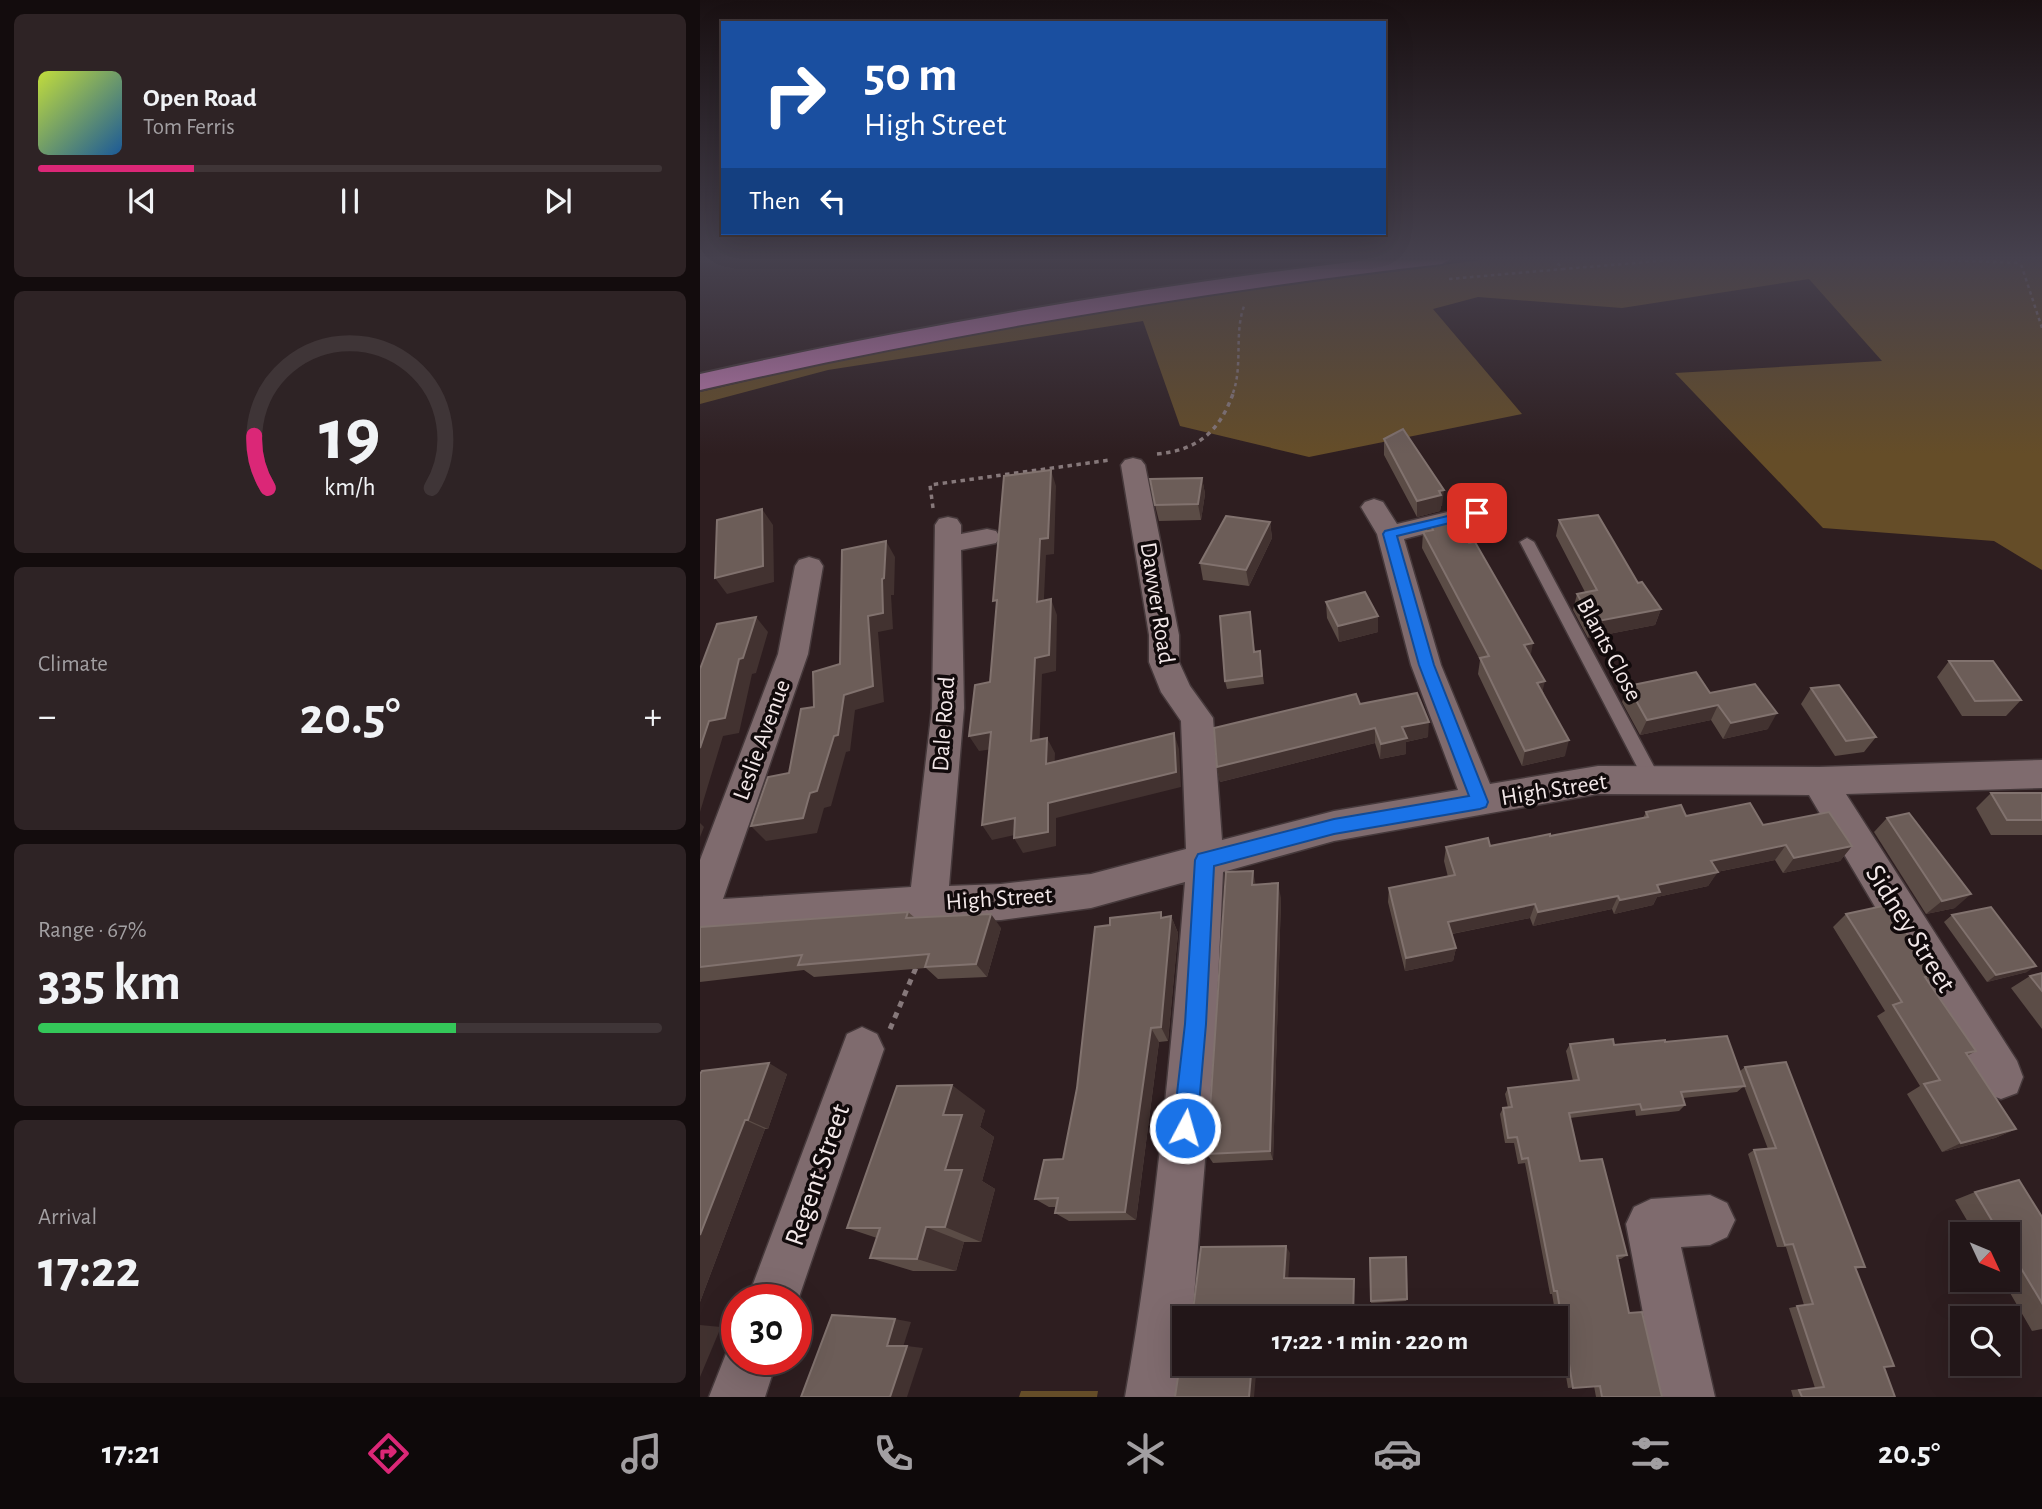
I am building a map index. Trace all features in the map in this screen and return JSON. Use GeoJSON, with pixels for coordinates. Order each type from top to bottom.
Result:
{"type":"FeatureCollection","features":[{"type":"Feature","properties":{"kind":"highway"},"geometry":{"type":"LineString","coordinates":[[700,367],[909,323]]}},
{"type":"Feature","properties":{"kind":"highway"},"geometry":{"type":"LineString","coordinates":[[700,382],[872,344],[989,323]]}},
{"type":"Feature","properties":{"kind":"street","name":"Dawver Road"},"geometry":{"type":"LineString","coordinates":[[1133,460],[1164,635],[1164,662],[1177,692],[1197,718],[1205,860],[1195,1024],[1167,1309],[1153,1397]]}},
{"type":"Feature","properties":{"kind":"street"},"geometry":{"type":"LineString","coordinates":[[1374,507],[1390,534],[1426,665],[1480,802]]}},
{"type":"Feature","properties":{"kind":"street"},"geometry":{"type":"LineString","coordinates":[[1390,534],[1477,513]]}},
{"type":"Feature","properties":{"kind":"street"},"geometry":{"type":"LineString","coordinates":[[949,535],[987,537]]}},
{"type":"Feature","properties":{"kind":"street","name":"Dale Road"},"geometry":{"type":"LineString","coordinates":[[928,904],[947,708],[949,535]]}},
{"type":"Feature","properties":{"kind":"street","name":"Leslie Avenue"},"geometry":{"type":"LineString","coordinates":[[700,911],[793,654],[809,566]]}},
{"type":"Feature","properties":{"kind":"street","name":"High Street"},"geometry":{"type":"LineString","coordinates":[[700,919],[928,904],[1001,902],[1091,891],[1334,826],[1598,780],[1819,780],[2042,774]]}},
{"type":"Feature","properties":{"kind":"street","name":"Sidney Street"},"geometry":{"type":"LineString","coordinates":[[1819,780],[2001,1077]]}},
{"type":"Feature","properties":{"kind":"street","name":"Regent Street"},"geometry":{"type":"LineString","coordinates":[[779,1284],[862,1049]]}},
{"type":"Feature","properties":{"kind":"street"},"geometry":{"type":"LineString","coordinates":[[1686,1390],[1651,1224],[1710,1220]]}},
{"type":"Feature","properties":{"kind":"street"},"geometry":{"type":"LineString","coordinates":[[737,1397],[745,1375]]}},
{"type":"Feature","properties":{"kind":"lane","name":"Blants Close"},"geometry":{"type":"LineString","coordinates":[[1527,542],[1652,779]]}},
{"type":"Feature","properties":{"kind":"path"},"geometry":{"type":"LineString","coordinates":[[949,535],[936,528],[930,485],[1133,460],[1186,450],[1217,425],[1237,380],[1242,323]]}},
{"type":"Feature","properties":{"kind":"path"},"geometry":{"type":"LineString","coordinates":[[862,1049],[886,1037],[919,962]]}},
{"type":"Feature","properties":{"kind":"shaded area"},"geometry":{"type":"Polygon","coordinates":[[[1026,323],[1129,323],[828,370],[700,404],[700,392],[926,339],[1026,323]]]}},
{"type":"Feature","properties":{"kind":"shaded area"},"geometry":{"type":"Polygon","coordinates":[[[1144,323],[1445,323],[1522,414],[1309,457],[1180,426],[1144,323]]]}},
{"type":"Feature","properties":{"kind":"shaded area"},"geometry":{"type":"Polygon","coordinates":[[[1848,323],[2042,323],[2042,570],[1994,541],[1823,528],[1675,373],[1882,361],[1848,323]]]}},
{"type":"Feature","properties":{"kind":"shaded area"},"geometry":{"type":"Polygon","coordinates":[[[1021,1391],[1098,1391],[1097,1397],[1019,1397],[1021,1391]]]}},
{"type":"Feature","properties":{"kind":"building"},"geometry":{"type":"Polygon","coordinates":[[[1403,429],[1444,490],[1439,491],[1441,495],[1417,501],[1384,439],[1403,429]]]}},
{"type":"Feature","properties":{"kind":"building"},"geometry":{"type":"Polygon","coordinates":[[[1051,470],[1048,538],[1040,539],[1037,602],[1051,599],[1049,655],[1035,658],[1031,741],[1047,738],[1046,764],[1174,733],[1176,772],[1048,803],[1048,832],[1014,838],[1015,818],[982,825],[991,732],[969,736],[975,685],[990,682],[997,600],[993,601],[1004,476],[1051,470]]]}},
{"type":"Feature","properties":{"kind":"building"},"geometry":{"type":"Polygon","coordinates":[[[1202,478],[1198,504],[1155,505],[1150,479],[1202,478]]]}},
{"type":"Feature","properties":{"kind":"building"},"geometry":{"type":"Polygon","coordinates":[[[762,509],[763,566],[715,578],[717,520],[762,509]]]}},
{"type":"Feature","properties":{"kind":"building"},"geometry":{"type":"Polygon","coordinates":[[[1452,514],[1469,543],[1475,542],[1533,643],[1524,645],[1545,681],[1537,683],[1569,740],[1525,751],[1480,658],[1489,656],[1423,532],[1433,530],[1428,520],[1452,514]]]}},
{"type":"Feature","properties":{"kind":"building"},"geometry":{"type":"Polygon","coordinates":[[[1598,515],[1638,583],[1642,582],[1661,609],[1593,622],[1577,594],[1597,590],[1559,520],[1598,515]]]}},
{"type":"Feature","properties":{"kind":"building"},"geometry":{"type":"Polygon","coordinates":[[[1226,516],[1270,522],[1246,570],[1200,563],[1226,516]]]}},
{"type":"Feature","properties":{"kind":"building"},"geometry":{"type":"Polygon","coordinates":[[[886,541],[882,579],[883,613],[868,616],[873,686],[844,695],[838,735],[834,736],[817,791],[810,793],[803,818],[751,826],[768,777],[789,773],[801,709],[814,707],[813,672],[840,664],[842,550],[886,541]]]}},
{"type":"Feature","properties":{"kind":"building"},"geometry":{"type":"Polygon","coordinates":[[[1365,592],[1378,616],[1338,626],[1326,602],[1365,592]]]}},
{"type":"Feature","properties":{"kind":"building"},"geometry":{"type":"Polygon","coordinates":[[[1250,612],[1254,652],[1260,651],[1262,676],[1225,681],[1220,616],[1250,612]]]}},
{"type":"Feature","properties":{"kind":"building"},"geometry":{"type":"Polygon","coordinates":[[[756,617],[743,658],[739,659],[725,718],[709,721],[700,748],[700,669],[717,624],[756,617]]]}},
{"type":"Feature","properties":{"kind":"building"},"geometry":{"type":"Polygon","coordinates":[[[1949,661],[1993,661],[2021,700],[1975,701],[1949,661]]]}},
{"type":"Feature","properties":{"kind":"building"},"geometry":{"type":"Polygon","coordinates":[[[1696,672],[1710,693],[1755,684],[1777,713],[1731,723],[1718,705],[1647,720],[1628,686],[1696,672]]]}},
{"type":"Feature","properties":{"kind":"building"},"geometry":{"type":"Polygon","coordinates":[[[1839,685],[1876,737],[1846,741],[1811,688],[1839,685]]]}},
{"type":"Feature","properties":{"kind":"building"},"geometry":{"type":"Polygon","coordinates":[[[1417,693],[1429,722],[1402,727],[1407,738],[1381,744],[1375,728],[1217,767],[1214,728],[1356,694],[1360,704],[1417,693]]]}},
{"type":"Feature","properties":{"kind":"building"},"geometry":{"type":"Polygon","coordinates":[[[1991,793],[2042,793],[2042,820],[2007,820],[1991,793]]]}},
{"type":"Feature","properties":{"kind":"building"},"geometry":{"type":"Polygon","coordinates":[[[1750,803],[1763,825],[1829,812],[1852,846],[1794,858],[1786,845],[1711,861],[1718,872],[1657,885],[1660,892],[1620,900],[1618,896],[1538,912],[1535,904],[1448,922],[1456,948],[1406,958],[1389,888],[1455,875],[1446,847],[1488,838],[1490,846],[1550,836],[1648,817],[1646,812],[1681,805],[1686,816],[1750,803]]]}},
{"type":"Feature","properties":{"kind":"building"},"geometry":{"type":"Polygon","coordinates":[[[1909,813],[1971,894],[1942,901],[1887,818],[1909,813]]]}},
{"type":"Feature","properties":{"kind":"building"},"geometry":{"type":"Polygon","coordinates":[[[1253,871],[1252,885],[1278,883],[1270,1151],[1207,1154],[1226,872],[1253,871]]]}},
{"type":"Feature","properties":{"kind":"building"},"geometry":{"type":"Polygon","coordinates":[[[1887,905],[1935,974],[1925,977],[1976,1051],[1966,1053],[2016,1129],[1961,1143],[1924,1084],[1940,1080],[1893,1005],[1902,1002],[1846,914],[1887,905]]]}},
{"type":"Feature","properties":{"kind":"building"},"geometry":{"type":"Polygon","coordinates":[[[1991,907],[2036,966],[1996,975],[1952,915],[1991,907]]]}},
{"type":"Feature","properties":{"kind":"building"},"geometry":{"type":"Polygon","coordinates":[[[908,912],[906,918],[991,914],[976,964],[925,967],[929,954],[798,965],[802,955],[700,967],[700,927],[908,912]]]}},
{"type":"Feature","properties":{"kind":"building"},"geometry":{"type":"Polygon","coordinates":[[[1161,912],[1161,918],[1171,916],[1161,1027],[1151,1028],[1125,1212],[1055,1213],[1058,1198],[1035,1199],[1044,1160],[1063,1159],[1077,1088],[1095,927],[1110,925],[1110,918],[1161,912]]]}},
{"type":"Feature","properties":{"kind":"building"},"geometry":{"type":"Polygon","coordinates":[[[2042,973],[2042,991],[2030,976],[2042,973]]]}},
{"type":"Feature","properties":{"kind":"building"},"geometry":{"type":"Polygon","coordinates":[[[1727,1036],[1745,1086],[1681,1092],[1685,1105],[1642,1110],[1640,1104],[1569,1113],[1580,1161],[1602,1159],[1627,1255],[1617,1256],[1629,1313],[1642,1312],[1662,1397],[1602,1397],[1600,1386],[1573,1388],[1568,1358],[1568,1306],[1559,1306],[1557,1291],[1554,1291],[1528,1158],[1522,1159],[1517,1137],[1508,1138],[1503,1108],[1512,1107],[1508,1088],[1579,1080],[1570,1044],[1613,1039],[1614,1045],[1727,1036]]]}},
{"type":"Feature","properties":{"kind":"building"},"geometry":{"type":"Polygon","coordinates":[[[1786,1062],[1865,1267],[1855,1267],[1894,1366],[1884,1367],[1895,1397],[1802,1397],[1799,1390],[1824,1387],[1797,1306],[1813,1304],[1793,1244],[1785,1245],[1754,1150],[1776,1148],[1745,1067],[1786,1062]]]}},
{"type":"Feature","properties":{"kind":"building"},"geometry":{"type":"Polygon","coordinates":[[[769,1063],[700,1235],[700,1074],[702,1071],[769,1063]]]}},
{"type":"Feature","properties":{"kind":"building"},"geometry":{"type":"Polygon","coordinates":[[[952,1085],[943,1115],[962,1115],[945,1170],[962,1170],[945,1227],[926,1227],[917,1259],[870,1258],[880,1228],[847,1228],[897,1086],[952,1085]]]}},
{"type":"Feature","properties":{"kind":"building"},"geometry":{"type":"Polygon","coordinates":[[[2019,1180],[2042,1217],[2042,1303],[2020,1267],[2020,1222],[1993,1222],[1975,1192],[2019,1180]]]}},
{"type":"Feature","properties":{"kind":"building"},"geometry":{"type":"Polygon","coordinates":[[[1286,1246],[1284,1278],[1354,1279],[1353,1306],[1194,1306],[1201,1247],[1286,1246]]]}},
{"type":"Feature","properties":{"kind":"building"},"geometry":{"type":"Polygon","coordinates":[[[1406,1257],[1407,1299],[1371,1301],[1370,1258],[1406,1257]]]}},
{"type":"Feature","properties":{"kind":"building"},"geometry":{"type":"Polygon","coordinates":[[[832,1315],[895,1319],[887,1346],[907,1346],[890,1397],[801,1397],[809,1375],[812,1375],[812,1368],[832,1315]]]}},
{"type":"Feature","properties":{"kind":"building"},"geometry":{"type":"Polygon","coordinates":[[[1178,1376],[1251,1376],[1249,1397],[1175,1397],[1178,1376]]]}},
{"type":"Feature","properties":{"kind":"route"},"geometry":{"type":"LineString","coordinates":[[1185,1128],[1195,1024],[1205,860],[1334,826],[1480,802],[1426,665],[1390,534],[1477,513]]}}]}
